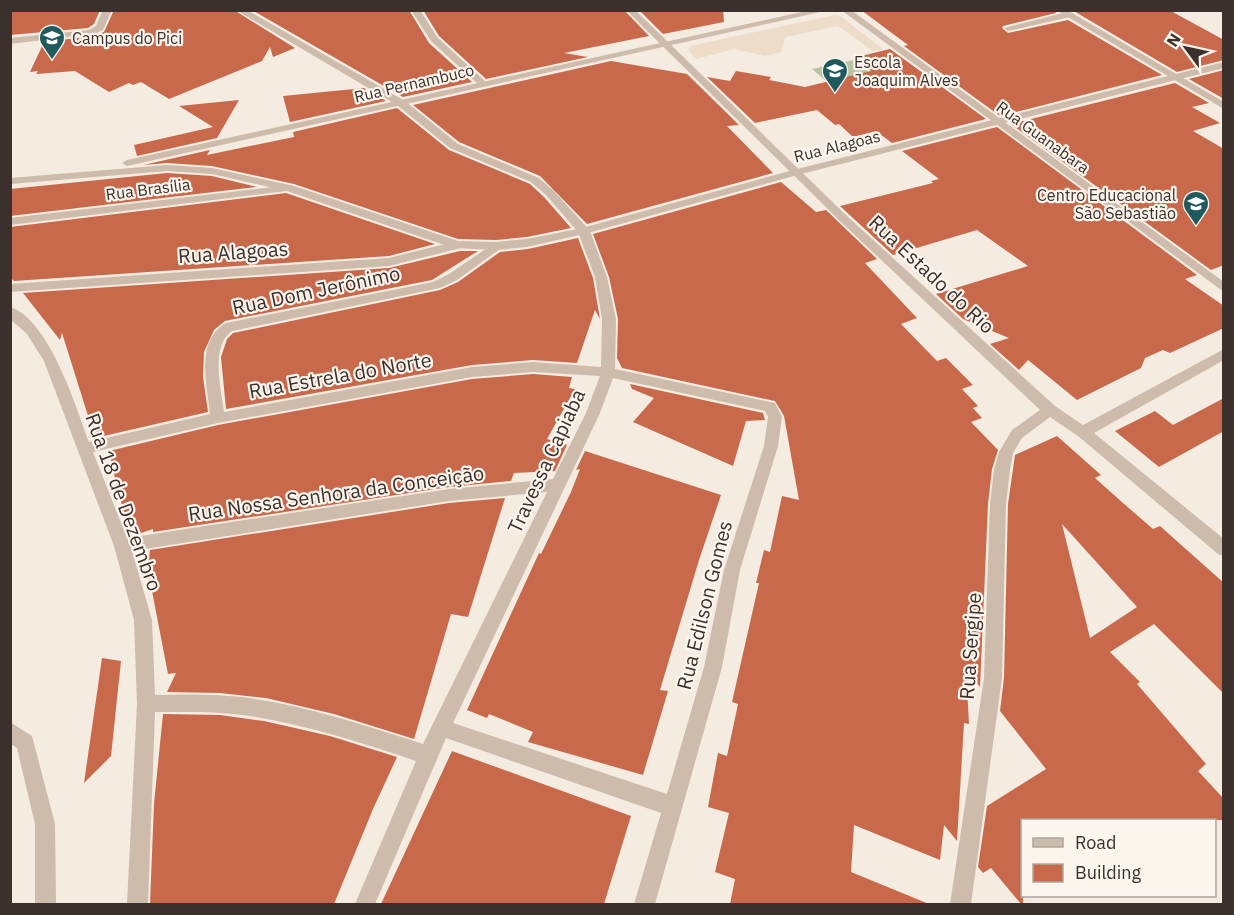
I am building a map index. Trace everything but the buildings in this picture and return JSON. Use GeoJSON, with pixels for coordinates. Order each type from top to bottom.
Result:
{"type":"FeatureCollection","features":[{"type":"Feature","properties":{"kind":"street"},"geometry":{"type":"LineString","coordinates":[[10,40],[87,33],[100,28],[108,10]]}},
{"type":"Feature","properties":{"kind":"street","name":"Travessa Capiaba"},"geometry":{"type":"LineString","coordinates":[[240,10],[401,104],[454,146],[535,180],[550,193],[584,231],[601,277],[609,319],[608,372],[593,413],[428,755],[365,904]]}},
{"type":"Feature","properties":{"kind":"street"},"geometry":{"type":"LineString","coordinates":[[415,10],[434,39],[483,84]]}},
{"type":"Feature","properties":{"kind":"street","name":"Rua Estado do Rio"},"geometry":{"type":"LineString","coordinates":[[630,10],[797,172],[1050,410],[1083,432],[1224,549]]}},
{"type":"Feature","properties":{"kind":"street","name":"Rua Pernambuco"},"geometry":{"type":"LineString","coordinates":[[10,182],[61,177],[825,10]]}},
{"type":"Feature","properties":{"kind":"street","name":"Rua Guanabara"},"geometry":{"type":"LineString","coordinates":[[845,10],[1224,288]]}},
{"type":"Feature","properties":{"kind":"street"},"geometry":{"type":"LineString","coordinates":[[1008,28],[1063,13],[1224,106]]}},
{"type":"Feature","properties":{"kind":"street","name":"Rua Alagoas"},"geometry":{"type":"LineString","coordinates":[[10,288],[389,262],[457,245],[496,246],[527,243],[584,231],[797,172],[1224,65]]}},
{"type":"Feature","properties":{"kind":"street"},"geometry":{"type":"LineString","coordinates":[[212,171],[206,159],[208,153],[219,143]]}},
{"type":"Feature","properties":{"kind":"street","name":"Rua Alagoas"},"geometry":{"type":"LineString","coordinates":[[61,177],[167,168],[212,171],[290,188],[457,245]]}},
{"type":"Feature","properties":{"kind":"street","name":"Rua Brasília"},"geometry":{"type":"LineString","coordinates":[[10,222],[290,188]]}},
{"type":"Feature","properties":{"kind":"street","name":"Rua Dom Jerônimo"},"geometry":{"type":"LineString","coordinates":[[218,418],[214,380],[214,345],[221,333],[231,326],[436,285],[453,277],[496,246]]}},
{"type":"Feature","properties":{"kind":"street","name":"Rua 18 de Dezembro"},"geometry":{"type":"LineString","coordinates":[[10,311],[32,331],[44,347],[122,546],[143,620],[147,704],[137,904]]}},
{"type":"Feature","properties":{"kind":"street"},"geometry":{"type":"LineString","coordinates":[[1083,432],[1224,354]]}},
{"type":"Feature","properties":{"kind":"street","name":"Rua Estrela do Norte"},"geometry":{"type":"LineString","coordinates":[[83,449],[218,418],[472,372],[534,367],[608,372]]}},
{"type":"Feature","properties":{"kind":"street","name":"Rua Edilson Gomes"},"geometry":{"type":"LineString","coordinates":[[608,372],[756,403],[770,407],[774,411],[771,446],[732,570],[712,667],[645,904]]}},
{"type":"Feature","properties":{"kind":"street","name":"Rua Sergipe"},"geometry":{"type":"LineString","coordinates":[[961,904],[993,678],[998,504],[1002,470],[1006,452],[1017,434],[1050,410]]}},
{"type":"Feature","properties":{"kind":"street","name":"Rua Nossa Senhora da Conceição"},"geometry":{"type":"LineString","coordinates":[[122,546],[449,495],[557,485]]}},
{"type":"Feature","properties":{"kind":"street"},"geometry":{"type":"LineString","coordinates":[[147,704],[204,703],[265,710],[331,725],[428,755]]}},
{"type":"Feature","properties":{"kind":"street"},"geometry":{"type":"LineString","coordinates":[[442,728],[674,807]]}},
{"type":"Feature","properties":{"kind":"street"},"geometry":{"type":"LineString","coordinates":[[10,731],[25,742],[45,824],[46,904]]}},
{"type":"Feature","properties":{"kind":"green space"},"geometry":{"type":"Polygon","coordinates":[[[854,60],[894,91],[851,102],[812,69],[854,60]]]}},
{"type":"Feature","properties":{"kind":"shaded area"},"geometry":{"type":"Polygon","coordinates":[[[835,15],[840,16],[883,49],[873,51],[838,26],[785,37],[781,52],[765,56],[734,49],[696,59],[688,50],[690,46],[835,15]]]}},
{"type":"Feature","properties":{"kind":"place","name":"Campus do Pici"},"geometry":{"type":"Point","coordinates":[52,61]}},
{"type":"Feature","properties":{"kind":"place","name":"Escola Joaquim Alves"},"geometry":{"type":"Point","coordinates":[835,94]}},
{"type":"Feature","properties":{"kind":"place","name":"Centro Educacional São Sebastião"},"geometry":{"type":"Point","coordinates":[1196,227]}}]}
